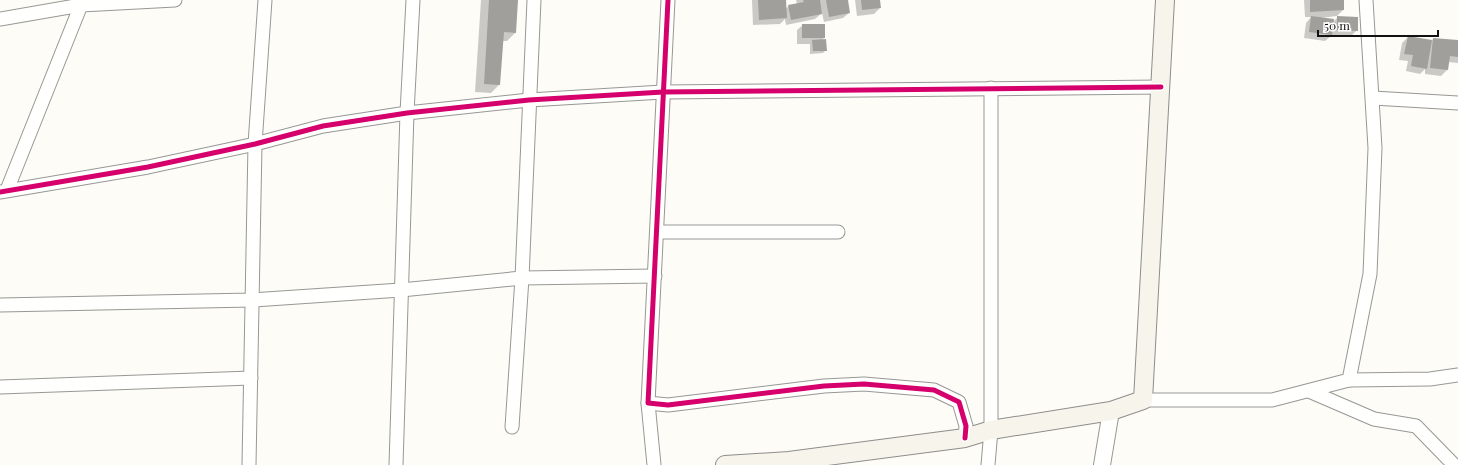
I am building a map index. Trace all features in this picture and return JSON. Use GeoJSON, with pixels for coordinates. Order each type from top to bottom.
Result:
{"type":"FeatureCollection","features":[{"type":"Feature","properties":{"kind":"main road"},"geometry":{"type":"LineString","coordinates":[[725,465],[789,463],[966,438],[991,430],[1111,411],[1143,400],[1165,0]]}},
{"type":"Feature","properties":{"kind":"street"},"geometry":{"type":"LineString","coordinates":[[0,19],[82,3],[176,0]]}},
{"type":"Feature","properties":{"kind":"street"},"geometry":{"type":"LineString","coordinates":[[249,465],[255,144],[264,0]]}},
{"type":"Feature","properties":{"kind":"street"},"geometry":{"type":"LineString","coordinates":[[396,465],[407,113],[413,0]]}},
{"type":"Feature","properties":{"kind":"street"},"geometry":{"type":"LineString","coordinates":[[512,427],[522,278],[534,0]]}},
{"type":"Feature","properties":{"kind":"street"},"geometry":{"type":"LineString","coordinates":[[654,465],[648,403],[668,0]]}},
{"type":"Feature","properties":{"kind":"street"},"geometry":{"type":"LineString","coordinates":[[1349,380],[1370,274],[1375,148],[1366,0]]}},
{"type":"Feature","properties":{"kind":"street"},"geometry":{"type":"LineString","coordinates":[[4,191],[82,3]]}},
{"type":"Feature","properties":{"kind":"street"},"geometry":{"type":"LineString","coordinates":[[4,191],[148,167],[255,144],[323,126],[407,113],[530,100],[663,92],[1161,87]]}},
{"type":"Feature","properties":{"kind":"street"},"geometry":{"type":"LineString","coordinates":[[988,465],[991,430],[991,88]]}},
{"type":"Feature","properties":{"kind":"street"},"geometry":{"type":"LineString","coordinates":[[1373,98],[1458,103]]}},
{"type":"Feature","properties":{"kind":"street"},"geometry":{"type":"LineString","coordinates":[[657,232],[838,232]]}},
{"type":"Feature","properties":{"kind":"street"},"geometry":{"type":"LineString","coordinates":[[0,305],[252,300],[401,290],[522,278],[655,276]]}},
{"type":"Feature","properties":{"kind":"street"},"geometry":{"type":"LineString","coordinates":[[1143,400],[1272,400],[1349,380],[1430,379],[1458,375]]}},
{"type":"Feature","properties":{"kind":"street"},"geometry":{"type":"LineString","coordinates":[[0,387],[250,378]]}},
{"type":"Feature","properties":{"kind":"street"},"geometry":{"type":"LineString","coordinates":[[648,403],[668,405],[824,386],[864,384],[934,390],[959,402],[966,426],[966,438]]}},
{"type":"Feature","properties":{"kind":"street"},"geometry":{"type":"LineString","coordinates":[[1309,391],[1374,419],[1416,426],[1454,465]]}},
{"type":"Feature","properties":{"kind":"street"},"geometry":{"type":"LineString","coordinates":[[1102,465],[1111,411]]}},
{"type":"Feature","properties":{"kind":"building"},"geometry":{"type":"Polygon","coordinates":[[[489,0],[518,0],[516,33],[504,32],[500,85],[484,84],[489,0]]]}},
{"type":"Feature","properties":{"kind":"building"},"geometry":{"type":"Polygon","coordinates":[[[758,0],[786,0],[787,18],[759,20],[758,0]]]}},
{"type":"Feature","properties":{"kind":"building"},"geometry":{"type":"Polygon","coordinates":[[[803,0],[820,0],[822,14],[791,20],[788,5],[804,2],[803,0]]]}},
{"type":"Feature","properties":{"kind":"building"},"geometry":{"type":"Polygon","coordinates":[[[826,0],[848,0],[850,13],[829,17],[826,0]]]}},
{"type":"Feature","properties":{"kind":"building"},"geometry":{"type":"Polygon","coordinates":[[[861,0],[880,0],[881,8],[862,10],[861,0]]]}},
{"type":"Feature","properties":{"kind":"building"},"geometry":{"type":"Polygon","coordinates":[[[1310,0],[1344,0],[1344,10],[1310,12],[1310,0]]]}},
{"type":"Feature","properties":{"kind":"building"},"geometry":{"type":"Polygon","coordinates":[[[1311,16],[1334,19],[1332,35],[1309,32],[1311,16]]]}},
{"type":"Feature","properties":{"kind":"building"},"geometry":{"type":"Polygon","coordinates":[[[1337,16],[1358,17],[1358,31],[1337,30],[1337,16]]]}},
{"type":"Feature","properties":{"kind":"building"},"geometry":{"type":"Polygon","coordinates":[[[802,24],[825,24],[825,38],[802,38],[802,24]]]}},
{"type":"Feature","properties":{"kind":"building"},"geometry":{"type":"Polygon","coordinates":[[[1408,36],[1432,40],[1427,69],[1411,66],[1413,55],[1404,54],[1408,36]]]}},
{"type":"Feature","properties":{"kind":"building"},"geometry":{"type":"Polygon","coordinates":[[[1433,38],[1458,40],[1458,57],[1450,56],[1448,70],[1430,68],[1433,38]]]}},
{"type":"Feature","properties":{"kind":"building"},"geometry":{"type":"Polygon","coordinates":[[[826,39],[827,51],[813,51],[812,40],[826,39]]]}},
{"type":"Feature","properties":{"kind":"cycle path"},"geometry":{"type":"LineString","coordinates":[[668,0],[648,403],[668,405],[824,386],[864,384],[934,390],[959,402],[966,426],[965,438]]}},
{"type":"Feature","properties":{"kind":"cycle path"},"geometry":{"type":"LineString","coordinates":[[0,192],[148,167],[255,144],[323,126],[407,113],[529,100],[663,92],[1161,87]]}}]}
